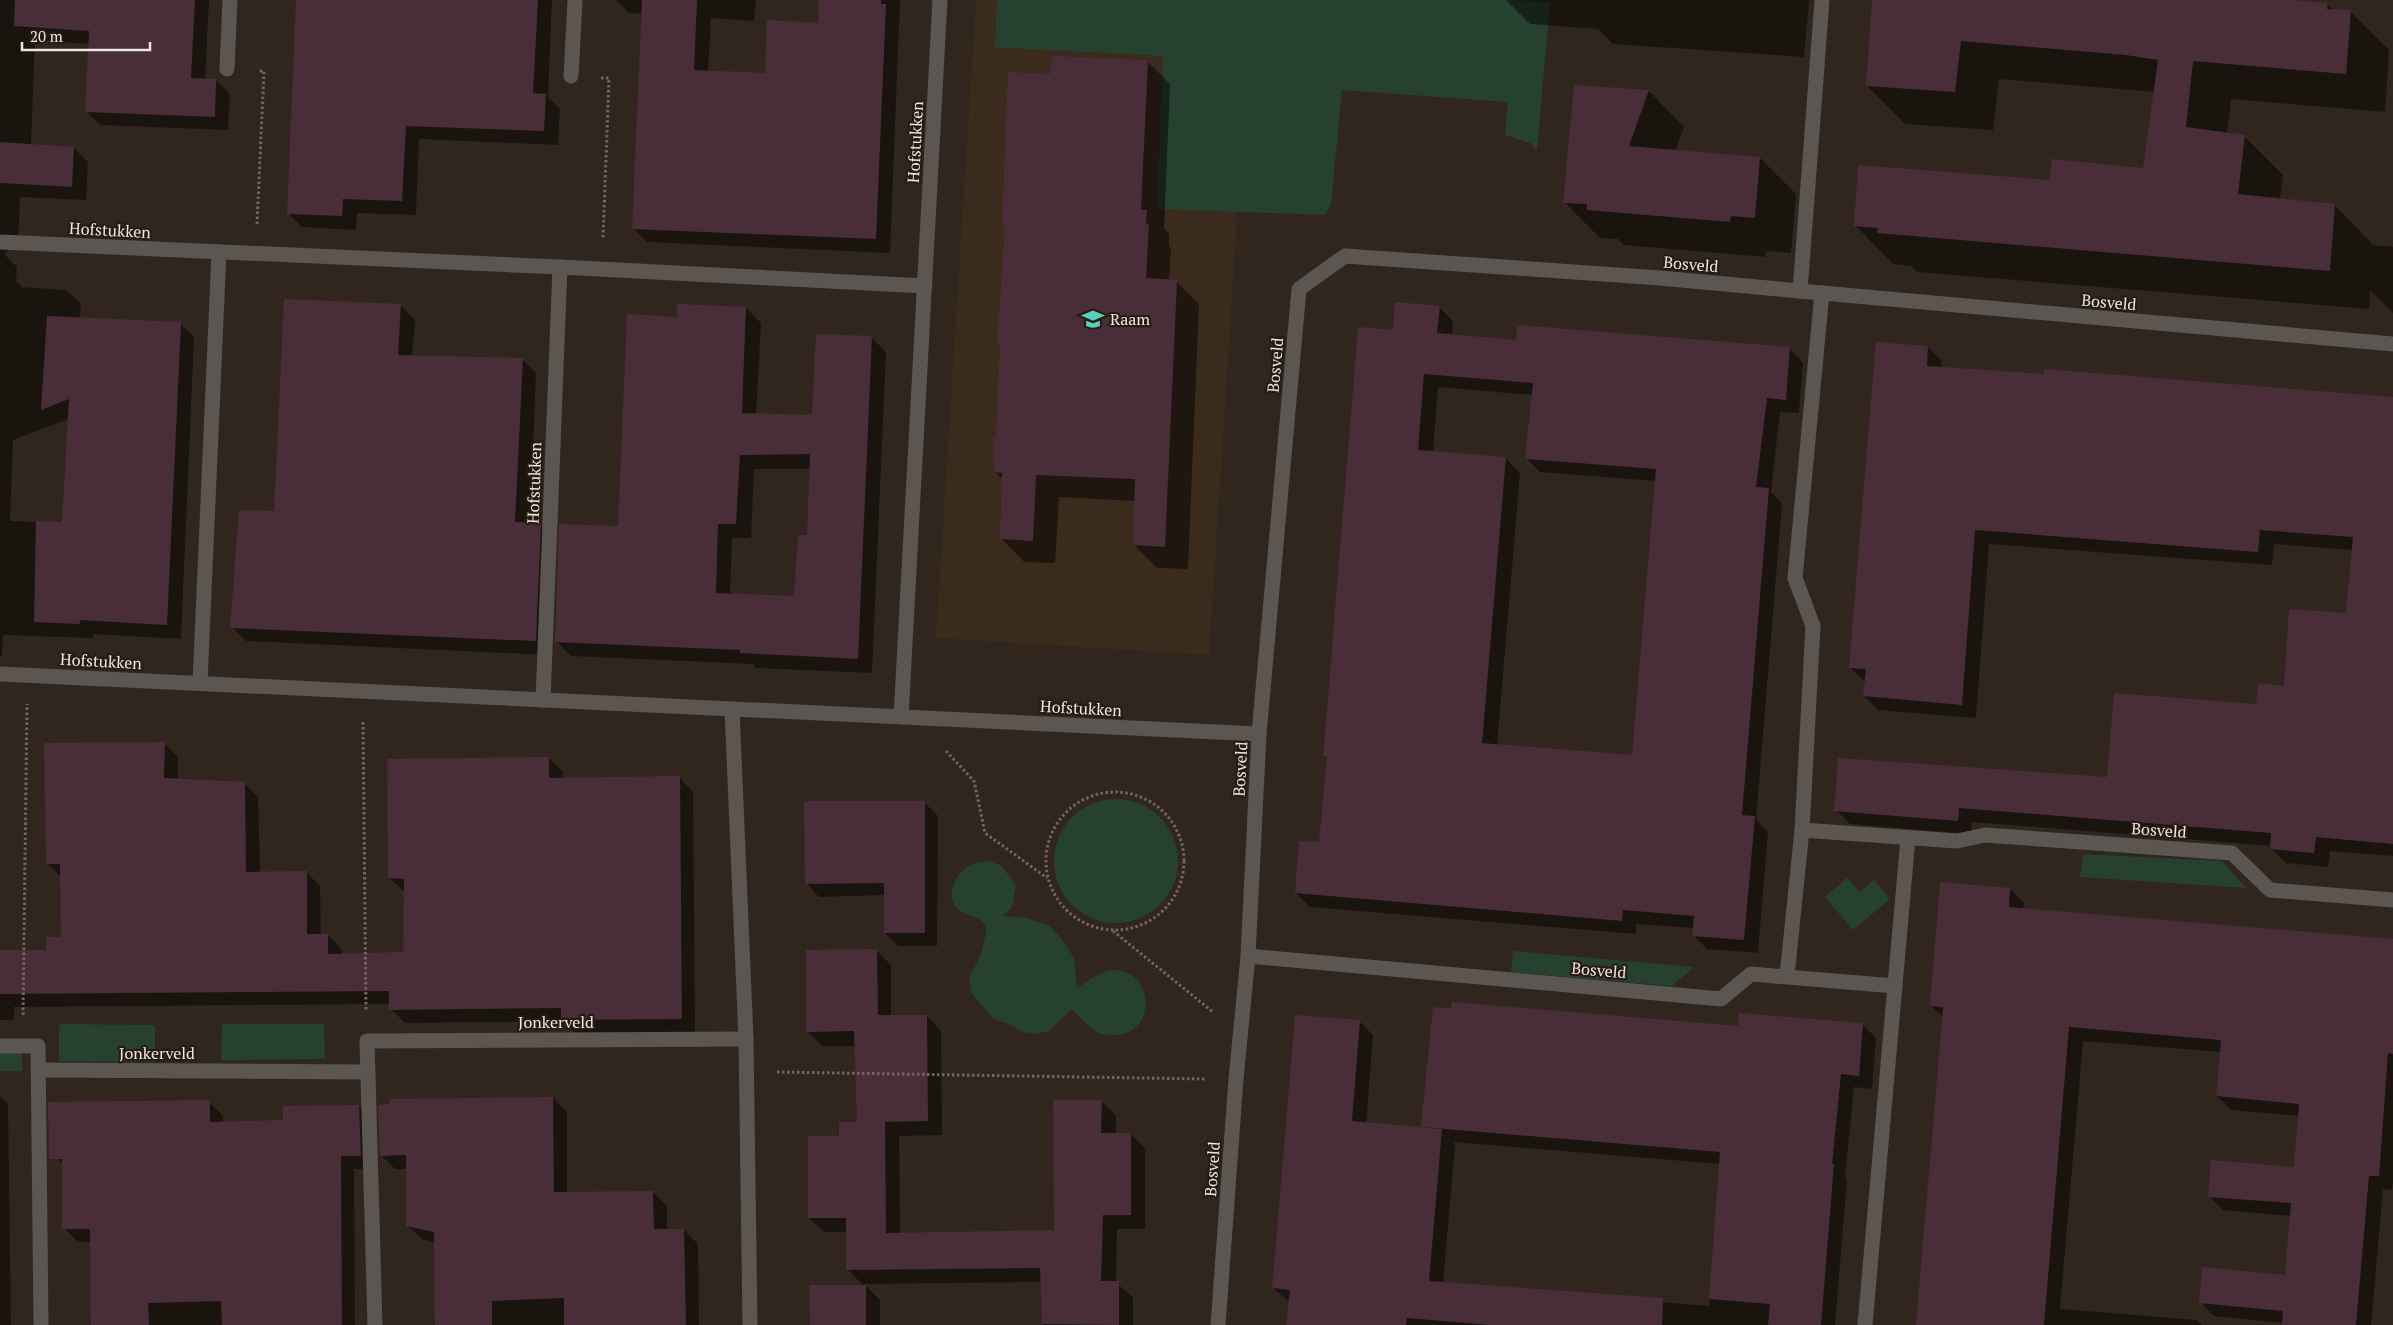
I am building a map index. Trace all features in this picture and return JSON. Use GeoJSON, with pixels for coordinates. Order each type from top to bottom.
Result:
{"type":"FeatureCollection","features":[{"type":"Feature","properties":{"kind":"street"},"geometry":{"type":"LineString","coordinates":[[227,69],[230,0]]}},
{"type":"Feature","properties":{"kind":"street"},"geometry":{"type":"LineString","coordinates":[[571,76],[575,0]]}},
{"type":"Feature","properties":{"kind":"street","name":"Hofstukken"},"geometry":{"type":"LineString","coordinates":[[908,717],[925,286],[940,0]]}},
{"type":"Feature","properties":{"kind":"street"},"geometry":{"type":"LineString","coordinates":[[1800,291],[1822,0]]}},
{"type":"Feature","properties":{"kind":"street","name":"Hofstukken"},"geometry":{"type":"LineString","coordinates":[[0,242],[560,267],[925,286]]}},
{"type":"Feature","properties":{"kind":"street"},"geometry":{"type":"LineString","coordinates":[[200,683],[219,252]]}},
{"type":"Feature","properties":{"kind":"street","name":"Bosveld"},"geometry":{"type":"LineString","coordinates":[[1218,1325],[1236,1079],[1248,956],[1259,734],[1299,289],[1345,256],[1660,278],[2393,344]]}},
{"type":"Feature","properties":{"kind":"street","name":"Hofstukken"},"geometry":{"type":"LineString","coordinates":[[543,700],[560,267]]}},
{"type":"Feature","properties":{"kind":"street"},"geometry":{"type":"LineString","coordinates":[[1788,976],[1802,830],[1813,626],[1796,578],[1822,293]]}},
{"type":"Feature","properties":{"kind":"street","name":"Hofstukken"},"geometry":{"type":"LineString","coordinates":[[0,674],[1259,734]]}},
{"type":"Feature","properties":{"kind":"street"},"geometry":{"type":"LineString","coordinates":[[732,709],[746,1039],[750,1325]]}},
{"type":"Feature","properties":{"kind":"street","name":"Bosveld"},"geometry":{"type":"LineString","coordinates":[[1802,830],[1957,841],[1985,835],[2232,853],[2270,890],[2393,900]]}},
{"type":"Feature","properties":{"kind":"street"},"geometry":{"type":"LineString","coordinates":[[1865,1325],[1908,838]]}},
{"type":"Feature","properties":{"kind":"street","name":"Bosveld"},"geometry":{"type":"LineString","coordinates":[[1248,956],[1721,999],[1752,974],[1895,986]]}},
{"type":"Feature","properties":{"kind":"street","name":"Jonkerveld"},"geometry":{"type":"LineString","coordinates":[[367,1041],[746,1039]]}},
{"type":"Feature","properties":{"kind":"street"},"geometry":{"type":"LineString","coordinates":[[367,1041],[374,1325]]}},
{"type":"Feature","properties":{"kind":"street"},"geometry":{"type":"LineString","coordinates":[[0,1046],[38,1046],[41,1325]]}},
{"type":"Feature","properties":{"kind":"street","name":"Jonkerveld"},"geometry":{"type":"LineString","coordinates":[[38,1070],[367,1072]]}},
{"type":"Feature","properties":{"kind":"path"},"geometry":{"type":"LineString","coordinates":[[227,69],[264,71],[256,254]]}},
{"type":"Feature","properties":{"kind":"path"},"geometry":{"type":"LineString","coordinates":[[571,76],[609,78],[602,270]]}},
{"type":"Feature","properties":{"kind":"path"},"geometry":{"type":"LineString","coordinates":[[23,1046],[27,675]]}},
{"type":"Feature","properties":{"kind":"path"},"geometry":{"type":"LineString","coordinates":[[363,691],[367,1041]]}},
{"type":"Feature","properties":{"kind":"path"},"geometry":{"type":"LineString","coordinates":[[908,717],[974,781],[985,833],[1048,878]]}},
{"type":"Feature","properties":{"kind":"path"},"geometry":{"type":"LineString","coordinates":[[1113,791],[1133,793],[1152,801],[1169,816],[1181,836],[1186,859],[1182,882],[1171,903],[1154,919],[1134,928],[1112,931],[1090,926],[1072,915],[1057,899],[1048,878],[1046,856],[1050,836],[1060,818],[1075,804],[1092,795],[1113,791]]}},
{"type":"Feature","properties":{"kind":"path"},"geometry":{"type":"LineString","coordinates":[[1112,931],[1240,1034]]}},
{"type":"Feature","properties":{"kind":"path"},"geometry":{"type":"LineString","coordinates":[[746,1071],[1236,1079]]}},
{"type":"Feature","properties":{"kind":"shaded area","name":"Raam"},"geometry":{"type":"Polygon","coordinates":[[[976,0],[1251,0],[1209,655],[936,638],[976,0]]]}},
{"type":"Feature","properties":{"kind":"green space"},"geometry":{"type":"Polygon","coordinates":[[[997,0],[1517,0],[1550,3],[1537,150],[1530,143],[1505,135],[1508,102],[1342,90],[1331,204],[1325,215],[1157,209],[1163,56],[995,47],[997,0]]]}},
{"type":"Feature","properties":{"kind":"green space"},"geometry":{"type":"Polygon","coordinates":[[[1116,799],[1140,804],[1160,817],[1173,837],[1178,861],[1173,885],[1160,905],[1140,918],[1116,923],[1092,918],[1072,905],[1059,885],[1054,861],[1059,837],[1072,817],[1092,804],[1116,799]]]}},
{"type":"Feature","properties":{"kind":"green space"},"geometry":{"type":"Polygon","coordinates":[[[2083,854],[2222,861],[2246,888],[2080,877],[2083,854]]]}},
{"type":"Feature","properties":{"kind":"green space"},"geometry":{"type":"Polygon","coordinates":[[[988,861],[1002,866],[1016,886],[1012,907],[1003,916],[1026,918],[1048,925],[1061,938],[1074,958],[1077,988],[1095,976],[1110,970],[1128,973],[1138,981],[1144,991],[1146,1003],[1144,1015],[1138,1025],[1127,1033],[1101,1034],[1089,1026],[1072,1009],[1049,1031],[1035,1034],[1022,1032],[1010,1024],[994,1019],[972,994],[969,978],[981,955],[987,927],[977,918],[965,914],[958,909],[952,897],[954,884],[964,869],[979,862],[988,861]]]}},
{"type":"Feature","properties":{"kind":"green space"},"geometry":{"type":"Polygon","coordinates":[[[1847,878],[1860,892],[1874,880],[1890,899],[1853,930],[1825,897],[1847,878]]]}},
{"type":"Feature","properties":{"kind":"green space"},"geometry":{"type":"Polygon","coordinates":[[[1513,951],[1694,967],[1672,986],[1511,972],[1513,951]]]}},
{"type":"Feature","properties":{"kind":"green space"},"geometry":{"type":"Polygon","coordinates":[[[59,1024],[155,1025],[155,1062],[59,1061],[59,1024]]]}},
{"type":"Feature","properties":{"kind":"green space"},"geometry":{"type":"Polygon","coordinates":[[[222,1024],[324,1024],[325,1059],[221,1060],[222,1024]]]}},
{"type":"Feature","properties":{"kind":"green space"},"geometry":{"type":"Polygon","coordinates":[[[0,1051],[22,1051],[22,1071],[0,1071],[0,1051]]]}},
{"type":"Feature","properties":{"kind":"building"},"geometry":{"type":"Polygon","coordinates":[[[15,0],[195,0],[191,78],[216,79],[215,117],[85,112],[89,31],[14,26],[15,0]]]}},
{"type":"Feature","properties":{"kind":"building"},"geometry":{"type":"Polygon","coordinates":[[[296,0],[538,0],[533,93],[546,94],[544,131],[406,126],[402,201],[343,199],[342,216],[287,214],[296,0]]]}},
{"type":"Feature","properties":{"kind":"building"},"geometry":{"type":"Polygon","coordinates":[[[642,0],[697,0],[694,70],[765,73],[767,20],[818,23],[819,0],[881,0],[881,4],[886,4],[876,239],[632,229],[642,0]]]}},
{"type":"Feature","properties":{"kind":"building"},"geometry":{"type":"Polygon","coordinates":[[[1872,0],[2294,0],[2328,3],[2327,9],[2351,10],[2346,74],[2193,61],[2186,127],[2245,135],[2238,194],[2335,204],[2330,271],[1877,233],[1878,228],[1854,226],[1858,165],[2049,180],[2052,159],[2143,168],[2158,60],[2126,55],[1961,41],[1955,92],[1866,86],[1872,0]]]}},
{"type":"Feature","properties":{"kind":"building"},"geometry":{"type":"Polygon","coordinates":[[[1053,56],[1148,60],[1141,210],[1147,210],[1146,225],[1149,224],[1146,278],[1177,280],[1165,547],[1133,545],[1135,479],[1036,475],[1033,541],[1000,539],[1002,473],[994,472],[993,437],[996,437],[1000,344],[997,344],[1005,226],[1002,225],[1008,72],[1050,74],[1053,56]]]}},
{"type":"Feature","properties":{"kind":"building"},"geometry":{"type":"Polygon","coordinates":[[[1574,85],[1649,90],[1629,146],[1760,157],[1755,218],[1731,216],[1730,222],[1587,210],[1587,204],[1563,203],[1574,85]]]}},
{"type":"Feature","properties":{"kind":"building"},"geometry":{"type":"Polygon","coordinates":[[[0,142],[74,147],[72,187],[0,183],[0,142]]]}},
{"type":"Feature","properties":{"kind":"building"},"geometry":{"type":"Polygon","coordinates":[[[284,299],[401,304],[398,355],[523,358],[515,522],[541,523],[536,641],[230,628],[239,510],[274,511],[284,299]]]}},
{"type":"Feature","properties":{"kind":"building"},"geometry":{"type":"Polygon","coordinates":[[[1395,302],[1440,306],[1437,333],[1516,340],[1517,325],[1790,347],[1786,400],[1767,398],[1756,487],[1769,488],[1742,815],[1755,816],[1744,940],[1692,936],[1694,916],[1623,910],[1622,921],[1295,893],[1299,841],[1319,842],[1327,756],[1323,756],[1358,327],[1393,330],[1395,302]],[[1424,374],[1418,450],[1506,457],[1482,743],[1632,755],[1656,469],[1525,459],[1533,383],[1424,374]]]}},
{"type":"Feature","properties":{"kind":"building"},"geometry":{"type":"Polygon","coordinates":[[[677,304],[746,307],[742,413],[812,415],[816,334],[872,336],[858,659],[740,653],[740,650],[555,642],[559,524],[618,526],[627,314],[677,317],[677,304]],[[810,454],[740,455],[736,524],[718,524],[716,593],[794,596],[798,535],[807,535],[810,454]]]}},
{"type":"Feature","properties":{"kind":"building"},"geometry":{"type":"Polygon","coordinates":[[[47,316],[181,322],[167,625],[80,620],[80,624],[34,622],[36,521],[62,522],[69,399],[41,410],[47,316]]]}},
{"type":"Feature","properties":{"kind":"building"},"geometry":{"type":"Polygon","coordinates":[[[1876,342],[1928,346],[1927,366],[2044,374],[2044,369],[2393,397],[2393,844],[2316,837],[2314,853],[2270,849],[2271,833],[1959,808],[1958,821],[1834,811],[1838,758],[2107,777],[2114,693],[2256,704],[2258,683],[2284,686],[2289,609],[2346,613],[2353,537],[2260,530],[2258,552],[1975,530],[1962,705],[1863,696],[1866,669],[1849,668],[1876,342]]]}},
{"type":"Feature","properties":{"kind":"building"},"geometry":{"type":"Polygon","coordinates":[[[165,742],[164,778],[245,782],[246,872],[307,871],[307,934],[328,934],[328,954],[403,952],[404,879],[388,878],[387,759],[549,757],[549,778],[680,776],[682,1019],[561,1020],[561,1008],[389,1010],[389,991],[0,994],[0,950],[46,950],[46,937],[61,937],[60,864],[46,864],[44,743],[165,742]]]}},
{"type":"Feature","properties":{"kind":"building"},"geometry":{"type":"Polygon","coordinates":[[[804,801],[925,801],[925,933],[884,933],[884,883],[805,884],[804,801]]]}},
{"type":"Feature","properties":{"kind":"building"},"geometry":{"type":"Polygon","coordinates":[[[1940,882],[2010,888],[2009,907],[2393,939],[2393,1054],[2388,1053],[2379,1176],[2369,1176],[2356,1325],[2282,1325],[2283,1311],[2199,1303],[2202,1267],[2285,1275],[2291,1203],[2208,1197],[2211,1160],[2294,1167],[2299,1104],[2216,1096],[2221,1040],[2069,1027],[2044,1325],[1916,1325],[1943,1007],[1930,1006],[1940,882]]]}},
{"type":"Feature","properties":{"kind":"building"},"geometry":{"type":"Polygon","coordinates":[[[877,949],[878,1015],[927,1015],[928,1121],[885,1122],[886,1233],[1054,1230],[1053,1100],[1102,1100],[1101,1133],[1131,1133],[1131,1215],[1103,1215],[1101,1281],[1119,1281],[1119,1325],[1042,1324],[1040,1268],[846,1270],[846,1218],[808,1218],[808,1136],[839,1136],[839,1122],[857,1122],[854,1031],[806,1032],[806,950],[877,949]]]}},
{"type":"Feature","properties":{"kind":"building"},"geometry":{"type":"Polygon","coordinates":[[[1452,1002],[1738,1026],[1739,1013],[1863,1023],[1859,1076],[1841,1074],[1832,1164],[1834,1164],[1821,1325],[1768,1325],[1770,1304],[1709,1299],[1720,1152],[1421,1127],[1433,1007],[1451,1009],[1452,1002]]]}},
{"type":"Feature","properties":{"kind":"building"},"geometry":{"type":"Polygon","coordinates":[[[1295,1015],[1360,1020],[1352,1121],[1442,1129],[1429,1281],[1663,1298],[1662,1325],[1490,1325],[1407,1318],[1406,1325],[1286,1325],[1290,1290],[1272,1288],[1295,1015]]]}},
{"type":"Feature","properties":{"kind":"building"},"geometry":{"type":"Polygon","coordinates":[[[553,1097],[554,1192],[653,1191],[654,1229],[684,1229],[686,1325],[564,1325],[564,1298],[492,1301],[492,1325],[435,1325],[434,1232],[406,1226],[406,1155],[380,1156],[378,1105],[390,1104],[390,1099],[553,1097]]]}},
{"type":"Feature","properties":{"kind":"building"},"geometry":{"type":"Polygon","coordinates":[[[210,1100],[210,1122],[283,1120],[283,1106],[359,1105],[361,1156],[341,1156],[342,1325],[222,1325],[221,1301],[148,1303],[149,1325],[91,1325],[90,1229],[62,1229],[62,1159],[49,1159],[48,1102],[210,1100]]]}},
{"type":"Feature","properties":{"kind":"building"},"geometry":{"type":"Polygon","coordinates":[[[809,1285],[866,1285],[866,1325],[810,1325],[809,1285]]]}},
{"type":"Feature","properties":{"kind":"place","name":"Raam"},"geometry":{"type":"Point","coordinates":[1093,319]}}]}
